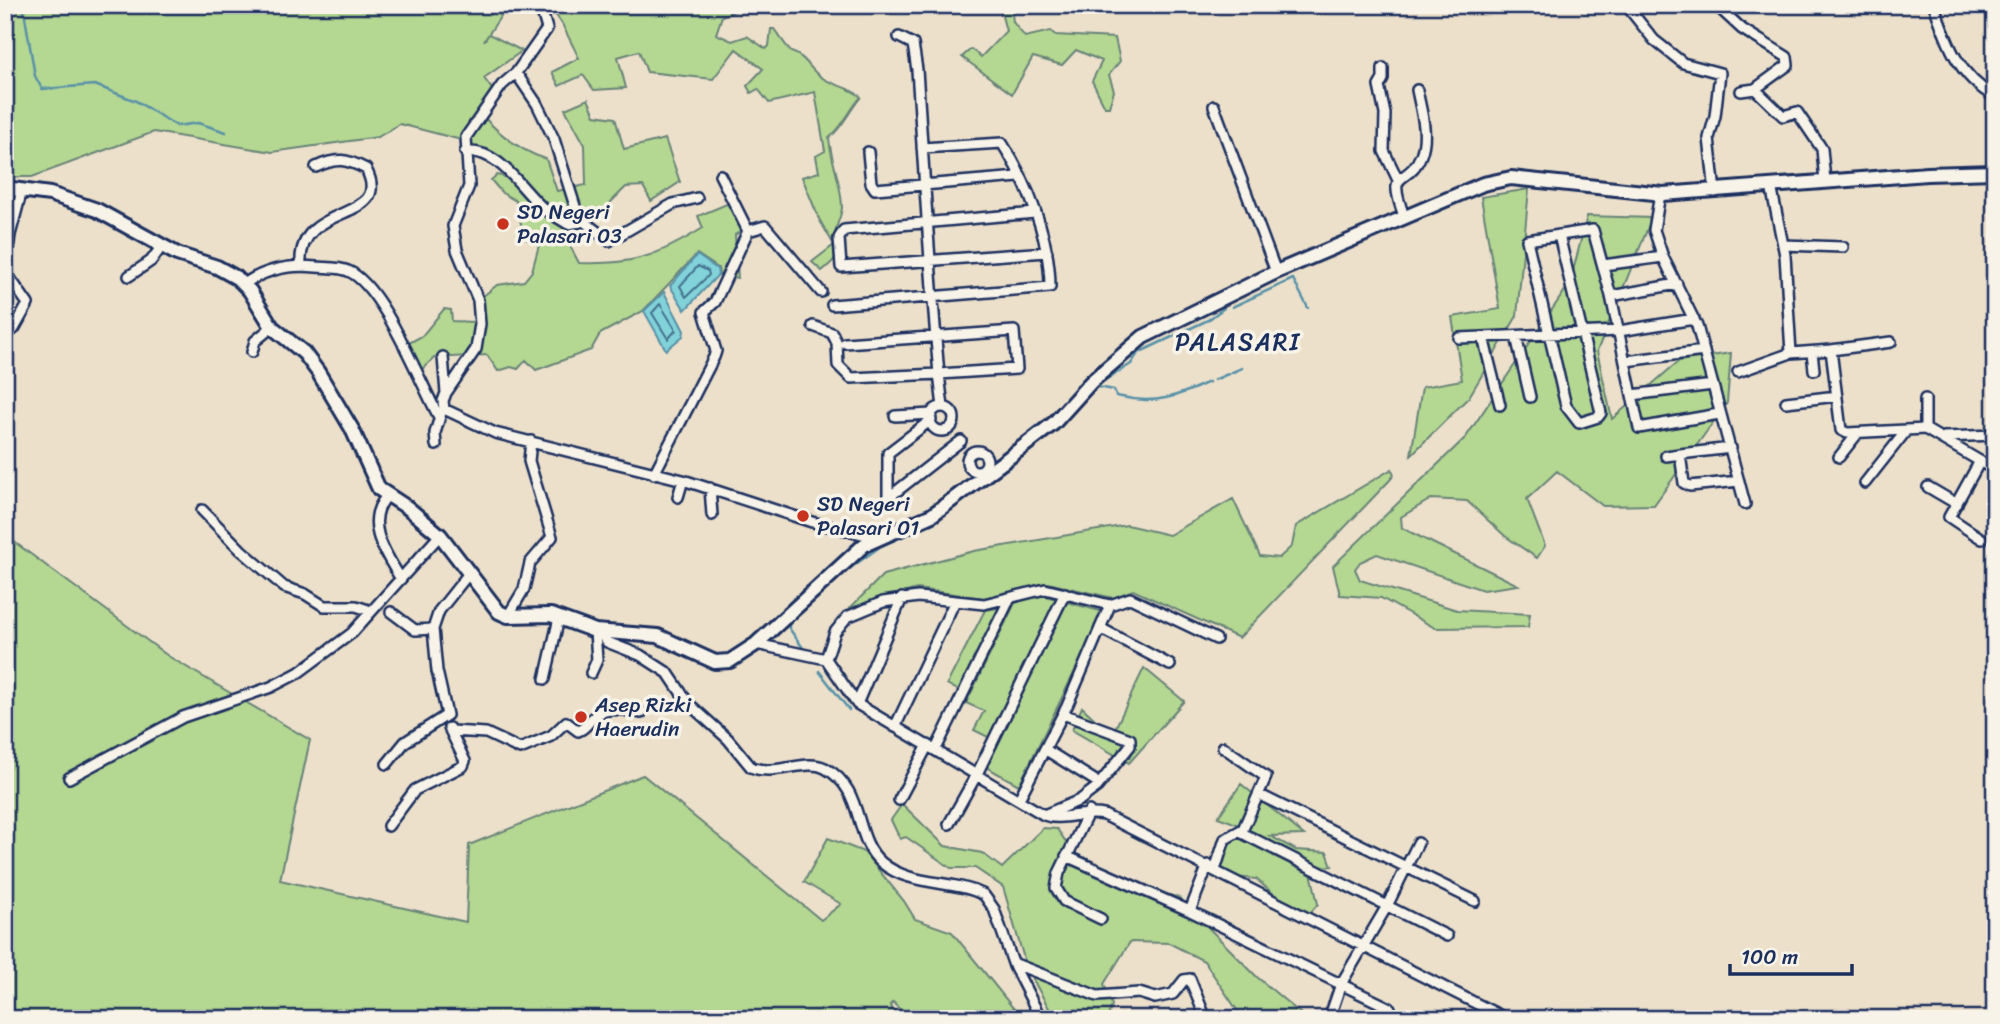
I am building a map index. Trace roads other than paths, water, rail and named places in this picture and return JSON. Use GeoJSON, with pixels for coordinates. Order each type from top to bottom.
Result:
{"type":"FeatureCollection","features":[{"type":"Feature","properties":{"kind":"main road"},"geometry":{"type":"LineString","coordinates":[[5,188],[50,194],[97,211],[162,246],[217,267],[244,284],[272,327],[303,353],[318,372],[352,429],[379,489],[408,508],[440,535],[493,605],[508,616],[536,614],[559,618],[598,632],[658,636],[715,663],[730,660],[756,645],[853,554],[878,538],[932,515],[984,471],[1054,423],[1091,382],[1143,337],[1276,272],[1483,184],[1511,178],[1660,194],[1715,192],[1825,181],[1995,172]]}},
{"type":"Feature","properties":{"kind":"street"},"geometry":{"type":"LineString","coordinates":[[446,393],[476,349],[480,324],[478,300],[457,250],[453,226],[468,191],[466,137],[503,83],[516,73],[547,29],[540,5]]}},
{"type":"Feature","properties":{"kind":"street"},"geometry":{"type":"LineString","coordinates":[[1626,5],[1654,40],[1683,63],[1720,73],[1715,116],[1709,138],[1715,192]]}},
{"type":"Feature","properties":{"kind":"street"},"geometry":{"type":"LineString","coordinates":[[1716,5],[1742,29],[1787,57],[1788,65],[1755,89],[1741,90]]}},
{"type":"Feature","properties":{"kind":"street"},"geometry":{"type":"LineString","coordinates":[[1934,5],[1946,40],[1962,71],[1995,97]]}},
{"type":"Feature","properties":{"kind":"street"},"geometry":{"type":"LineString","coordinates":[[899,37],[910,40],[913,44],[943,407]]}},
{"type":"Feature","properties":{"kind":"street"},"geometry":{"type":"LineString","coordinates":[[1383,68],[1383,79],[1379,86],[1385,114],[1383,145],[1398,180]]}},
{"type":"Feature","properties":{"kind":"street"},"geometry":{"type":"LineString","coordinates":[[516,73],[537,104],[554,139],[562,170],[581,219],[609,241],[673,204],[697,198]]}},
{"type":"Feature","properties":{"kind":"street"},"geometry":{"type":"LineString","coordinates":[[1755,89],[1783,116],[1797,111],[1822,149],[1825,181]]}},
{"type":"Feature","properties":{"kind":"street"},"geometry":{"type":"LineString","coordinates":[[1404,216],[1395,190],[1398,180],[1417,162],[1422,152],[1424,124],[1417,90]]}},
{"type":"Feature","properties":{"kind":"street"},"geometry":{"type":"LineString","coordinates":[[1214,106],[1276,272]]}},
{"type":"Feature","properties":{"kind":"street"},"geometry":{"type":"LineString","coordinates":[[832,305],[1048,289],[1047,252],[1035,213],[1002,143],[995,141],[922,148]]}},
{"type":"Feature","properties":{"kind":"street"},"geometry":{"type":"LineString","coordinates":[[465,152],[487,156],[503,166],[544,208],[568,224],[577,225],[581,219]]}},
{"type":"Feature","properties":{"kind":"street"},"geometry":{"type":"LineString","coordinates":[[868,152],[871,183],[875,189],[1019,177]]}},
{"type":"Feature","properties":{"kind":"street"},"geometry":{"type":"LineString","coordinates":[[301,265],[299,249],[307,235],[328,218],[364,204],[370,198],[372,186],[366,169],[348,160],[332,159],[316,167]]}},
{"type":"Feature","properties":{"kind":"street"},"geometry":{"type":"LineString","coordinates":[[720,175],[748,231]]}},
{"type":"Feature","properties":{"kind":"street"},"geometry":{"type":"LineString","coordinates":[[1772,186],[1783,246],[1791,353]]}},
{"type":"Feature","properties":{"kind":"street"},"geometry":{"type":"LineString","coordinates":[[5,335],[14,329],[28,303],[5,271],[10,235],[22,190]]}},
{"type":"Feature","properties":{"kind":"street"},"geometry":{"type":"LineString","coordinates":[[1660,194],[1654,230],[1663,257],[1694,319],[1745,504]]}},
{"type":"Feature","properties":{"kind":"street"},"geometry":{"type":"LineString","coordinates":[[1035,213],[844,230],[839,239],[842,267],[1047,252]]}},
{"type":"Feature","properties":{"kind":"street"},"geometry":{"type":"LineString","coordinates":[[654,474],[714,358],[716,351],[704,312],[715,302],[748,231],[765,226],[821,292]]}},
{"type":"Feature","properties":{"kind":"street"},"geometry":{"type":"LineString","coordinates":[[1559,235],[1601,413],[1598,417],[1579,423],[1566,406],[1527,240],[1559,235],[1593,230],[1611,296],[1639,428],[1719,414]]}},
{"type":"Feature","properties":{"kind":"street"},"geometry":{"type":"LineString","coordinates":[[129,276],[151,261],[162,246]]}},
{"type":"Feature","properties":{"kind":"street"},"geometry":{"type":"LineString","coordinates":[[1783,246],[1843,247]]}},
{"type":"Feature","properties":{"kind":"street"},"geometry":{"type":"LineString","coordinates":[[1603,265],[1663,257]]}},
{"type":"Feature","properties":{"kind":"street"},"geometry":{"type":"LineString","coordinates":[[244,284],[261,273],[301,265],[348,271],[365,282],[442,413],[495,433],[683,480],[812,522],[878,538]]}},
{"type":"Feature","properties":{"kind":"street"},"geometry":{"type":"LineString","coordinates":[[1611,296],[1678,284]]}},
{"type":"Feature","properties":{"kind":"street"},"geometry":{"type":"LineString","coordinates":[[1459,338],[1619,331],[1694,319]]}},
{"type":"Feature","properties":{"kind":"street"},"geometry":{"type":"LineString","coordinates":[[813,326],[832,333],[837,343],[838,365],[851,378],[1017,369],[1014,331],[845,342]]}},
{"type":"Feature","properties":{"kind":"street"},"geometry":{"type":"LineString","coordinates":[[252,352],[255,341],[272,327]]}},
{"type":"Feature","properties":{"kind":"street"},"geometry":{"type":"LineString","coordinates":[[1516,336],[1530,397]]}},
{"type":"Feature","properties":{"kind":"street"},"geometry":{"type":"LineString","coordinates":[[1483,337],[1500,405]]}},
{"type":"Feature","properties":{"kind":"street"},"geometry":{"type":"LineString","coordinates":[[1738,372],[1791,353],[1891,342]]}},
{"type":"Feature","properties":{"kind":"street"},"geometry":{"type":"LineString","coordinates":[[1831,350],[1841,430],[1858,433],[1925,429],[1995,470]]}},
{"type":"Feature","properties":{"kind":"street"},"geometry":{"type":"LineString","coordinates":[[1626,361],[1704,351]]}},
{"type":"Feature","properties":{"kind":"street"},"geometry":{"type":"LineString","coordinates":[[1812,352],[1814,370]]}},
{"type":"Feature","properties":{"kind":"street"},"geometry":{"type":"LineString","coordinates":[[436,444],[435,433],[446,393],[443,357]]}},
{"type":"Feature","properties":{"kind":"street"},"geometry":{"type":"LineString","coordinates":[[1632,395],[1713,385]]}},
{"type":"Feature","properties":{"kind":"street"},"geometry":{"type":"LineString","coordinates":[[1786,402],[1837,396]]}},
{"type":"Feature","properties":{"kind":"street"},"geometry":{"type":"LineString","coordinates":[[1925,399],[1925,429]]}},
{"type":"Feature","properties":{"kind":"street"},"geometry":{"type":"LineString","coordinates":[[943,407],[888,453],[888,498],[961,442]]}},
{"type":"Feature","properties":{"kind":"street"},"geometry":{"type":"LineString","coordinates":[[943,407],[950,410],[954,417],[950,428]]}},
{"type":"Feature","properties":{"kind":"street"},"geometry":{"type":"LineString","coordinates":[[895,416],[931,417]]}},
{"type":"Feature","properties":{"kind":"street"},"geometry":{"type":"LineString","coordinates":[[931,417],[937,430],[950,428]]}},
{"type":"Feature","properties":{"kind":"street"},"geometry":{"type":"LineString","coordinates":[[950,428],[971,453],[981,452],[986,456],[984,471]]}},
{"type":"Feature","properties":{"kind":"street"},"geometry":{"type":"LineString","coordinates":[[1865,482],[1906,432]]}},
{"type":"Feature","properties":{"kind":"street"},"geometry":{"type":"LineString","coordinates":[[1839,457],[1858,433]]}},
{"type":"Feature","properties":{"kind":"street"},"geometry":{"type":"LineString","coordinates":[[1942,437],[1995,435]]}},
{"type":"Feature","properties":{"kind":"street"},"geometry":{"type":"LineString","coordinates":[[508,616],[524,589],[530,563],[552,537],[529,461],[531,441]]}},
{"type":"Feature","properties":{"kind":"street"},"geometry":{"type":"LineString","coordinates":[[1666,456],[1731,448]]}},
{"type":"Feature","properties":{"kind":"street"},"geometry":{"type":"LineString","coordinates":[[1680,454],[1684,483],[1690,486],[1739,481]]}},
{"type":"Feature","properties":{"kind":"street"},"geometry":{"type":"LineString","coordinates":[[1980,461],[1949,517],[1982,539]]}},
{"type":"Feature","properties":{"kind":"street"},"geometry":{"type":"LineString","coordinates":[[678,497],[683,480]]}},
{"type":"Feature","properties":{"kind":"street"},"geometry":{"type":"LineString","coordinates":[[1928,486],[1957,504]]}},
{"type":"Feature","properties":{"kind":"street"},"geometry":{"type":"LineString","coordinates":[[710,488],[712,515]]}},
{"type":"Feature","properties":{"kind":"street"},"geometry":{"type":"LineString","coordinates":[[387,496],[377,510],[374,524],[401,579]]}},
{"type":"Feature","properties":{"kind":"street"},"geometry":{"type":"LineString","coordinates":[[202,510],[241,550],[284,587],[306,594],[324,606],[356,606],[371,611]]}},
{"type":"Feature","properties":{"kind":"street"},"geometry":{"type":"LineString","coordinates":[[69,778],[183,716],[288,678],[352,633],[440,535]]}},
{"type":"Feature","properties":{"kind":"street"},"geometry":{"type":"LineString","coordinates":[[387,764],[405,742],[443,719],[448,711],[437,671],[433,629],[439,611],[470,572]]}},
{"type":"Feature","properties":{"kind":"street"},"geometry":{"type":"LineString","coordinates":[[826,659],[835,632],[847,617],[867,607],[902,598],[984,604],[1045,589],[1110,605],[1130,598],[1216,639]]}},
{"type":"Feature","properties":{"kind":"street"},"geometry":{"type":"LineString","coordinates":[[949,824],[977,774],[1065,593]]}},
{"type":"Feature","properties":{"kind":"street"},"geometry":{"type":"LineString","coordinates":[[858,704],[902,598]]}},
{"type":"Feature","properties":{"kind":"street"},"geometry":{"type":"LineString","coordinates":[[899,800],[932,747],[1010,598]]}},
{"type":"Feature","properties":{"kind":"street"},"geometry":{"type":"LineString","coordinates":[[895,727],[955,600]]}},
{"type":"Feature","properties":{"kind":"street"},"geometry":{"type":"LineString","coordinates":[[1020,799],[1063,714],[1110,605]]}},
{"type":"Feature","properties":{"kind":"street"},"geometry":{"type":"LineString","coordinates":[[391,612],[415,630],[433,629]]}},
{"type":"Feature","properties":{"kind":"street"},"geometry":{"type":"LineString","coordinates":[[545,679],[559,618]]}},
{"type":"Feature","properties":{"kind":"street"},"geometry":{"type":"LineString","coordinates":[[1100,628],[1170,665]]}},
{"type":"Feature","properties":{"kind":"street"},"geometry":{"type":"LineString","coordinates":[[591,673],[597,660],[598,632]]}},
{"type":"Feature","properties":{"kind":"street"},"geometry":{"type":"LineString","coordinates":[[598,632],[607,642],[640,655],[668,673],[688,703],[728,739],[751,767],[772,771],[816,765],[826,768],[851,794],[868,844],[888,868],[921,880],[984,895],[994,909],[1013,963],[1041,1019]]}},
{"type":"Feature","properties":{"kind":"street"},"geometry":{"type":"LineString","coordinates":[[756,645],[826,659],[858,704],[1044,815],[1054,817],[1089,811],[1104,815],[1499,1015]]}},
{"type":"Feature","properties":{"kind":"street"},"geometry":{"type":"LineString","coordinates":[[450,731],[486,733],[520,749],[551,736],[566,722],[578,731],[585,729],[594,717],[616,709],[641,713]]}},
{"type":"Feature","properties":{"kind":"street"},"geometry":{"type":"LineString","coordinates":[[1044,815],[1080,800],[1097,787],[1130,746],[1130,739],[1063,714]]}},
{"type":"Feature","properties":{"kind":"street"},"geometry":{"type":"LineString","coordinates":[[388,826],[415,790],[463,766],[465,761],[443,719]]}},
{"type":"Feature","properties":{"kind":"street"},"geometry":{"type":"LineString","coordinates":[[1190,911],[1225,839],[1240,832],[1266,779],[1265,774],[1223,747]]}},
{"type":"Feature","properties":{"kind":"street"},"geometry":{"type":"LineString","coordinates":[[1046,750],[1094,780]]}},
{"type":"Feature","properties":{"kind":"street"},"geometry":{"type":"LineString","coordinates":[[1259,795],[1475,901]]}},
{"type":"Feature","properties":{"kind":"street"},"geometry":{"type":"LineString","coordinates":[[1089,811],[1057,880],[1059,897],[1101,919]]}},
{"type":"Feature","properties":{"kind":"street"},"geometry":{"type":"LineString","coordinates":[[1240,832],[1447,936]]}},
{"type":"Feature","properties":{"kind":"street"},"geometry":{"type":"LineString","coordinates":[[1329,1019],[1341,984],[1387,906],[1418,843]]}},
{"type":"Feature","properties":{"kind":"street"},"geometry":{"type":"LineString","coordinates":[[1066,856],[1190,911],[1390,1008]]}},
{"type":"Feature","properties":{"kind":"street"},"geometry":{"type":"LineString","coordinates":[[1013,963],[1097,996],[1139,993],[1155,998],[1172,994],[1184,980],[1190,979],[1206,1019]]}},
{"type":"Feature","properties":{"kind":"water"},"geometry":{"type":"Polygon","coordinates":[[[697,255],[717,269],[718,275],[685,310],[670,286],[697,255]]]}},
{"type":"Feature","properties":{"kind":"water"},"geometry":{"type":"Polygon","coordinates":[[[664,292],[684,331],[683,336],[666,350],[644,311],[664,292]]]}},
{"type":"Feature","properties":{"kind":"waterway"},"geometry":{"type":"LineString","coordinates":[[23,5],[35,76],[42,89],[95,85],[136,101],[177,126],[198,123],[226,132]]}},
{"type":"Feature","properties":{"kind":"waterway"},"geometry":{"type":"LineString","coordinates":[[1232,307],[1293,279],[1308,308]]}},
{"type":"Feature","properties":{"kind":"waterway"},"geometry":{"type":"LineString","coordinates":[[1091,389],[1131,364],[1138,353],[1208,320],[1224,308]]}},
{"type":"Feature","properties":{"kind":"waterway"},"geometry":{"type":"LineString","coordinates":[[1214,380],[1242,368]]}},
{"type":"Feature","properties":{"kind":"waterway"},"geometry":{"type":"LineString","coordinates":[[1098,387],[1114,390],[1116,396],[1145,400],[1177,395],[1209,382]]}},
{"type":"Feature","properties":{"kind":"waterway"},"geometry":{"type":"LineString","coordinates":[[838,577],[881,546],[933,523],[970,495]]}},
{"type":"Feature","properties":{"kind":"waterway"},"geometry":{"type":"LineString","coordinates":[[789,621],[789,628],[803,648]]}},
{"type":"Feature","properties":{"kind":"waterway"},"geometry":{"type":"LineString","coordinates":[[819,671],[849,710]]}},
{"type":"Feature","properties":{"kind":"place","name":"SD Negeri Palasari 03"},"geometry":{"type":"Point","coordinates":[503,224]}},
{"type":"Feature","properties":{"kind":"place","name":"SD Negeri Palasari 01"},"geometry":{"type":"Point","coordinates":[803,516]}},
{"type":"Feature","properties":{"kind":"place","name":"Asep Rizki Haerudin"},"geometry":{"type":"Point","coordinates":[581,717]}},
{"type":"Feature","properties":{"kind":"district","name":"PALASARI"},"geometry":{"type":"Point","coordinates":[1238,342]}}]}
